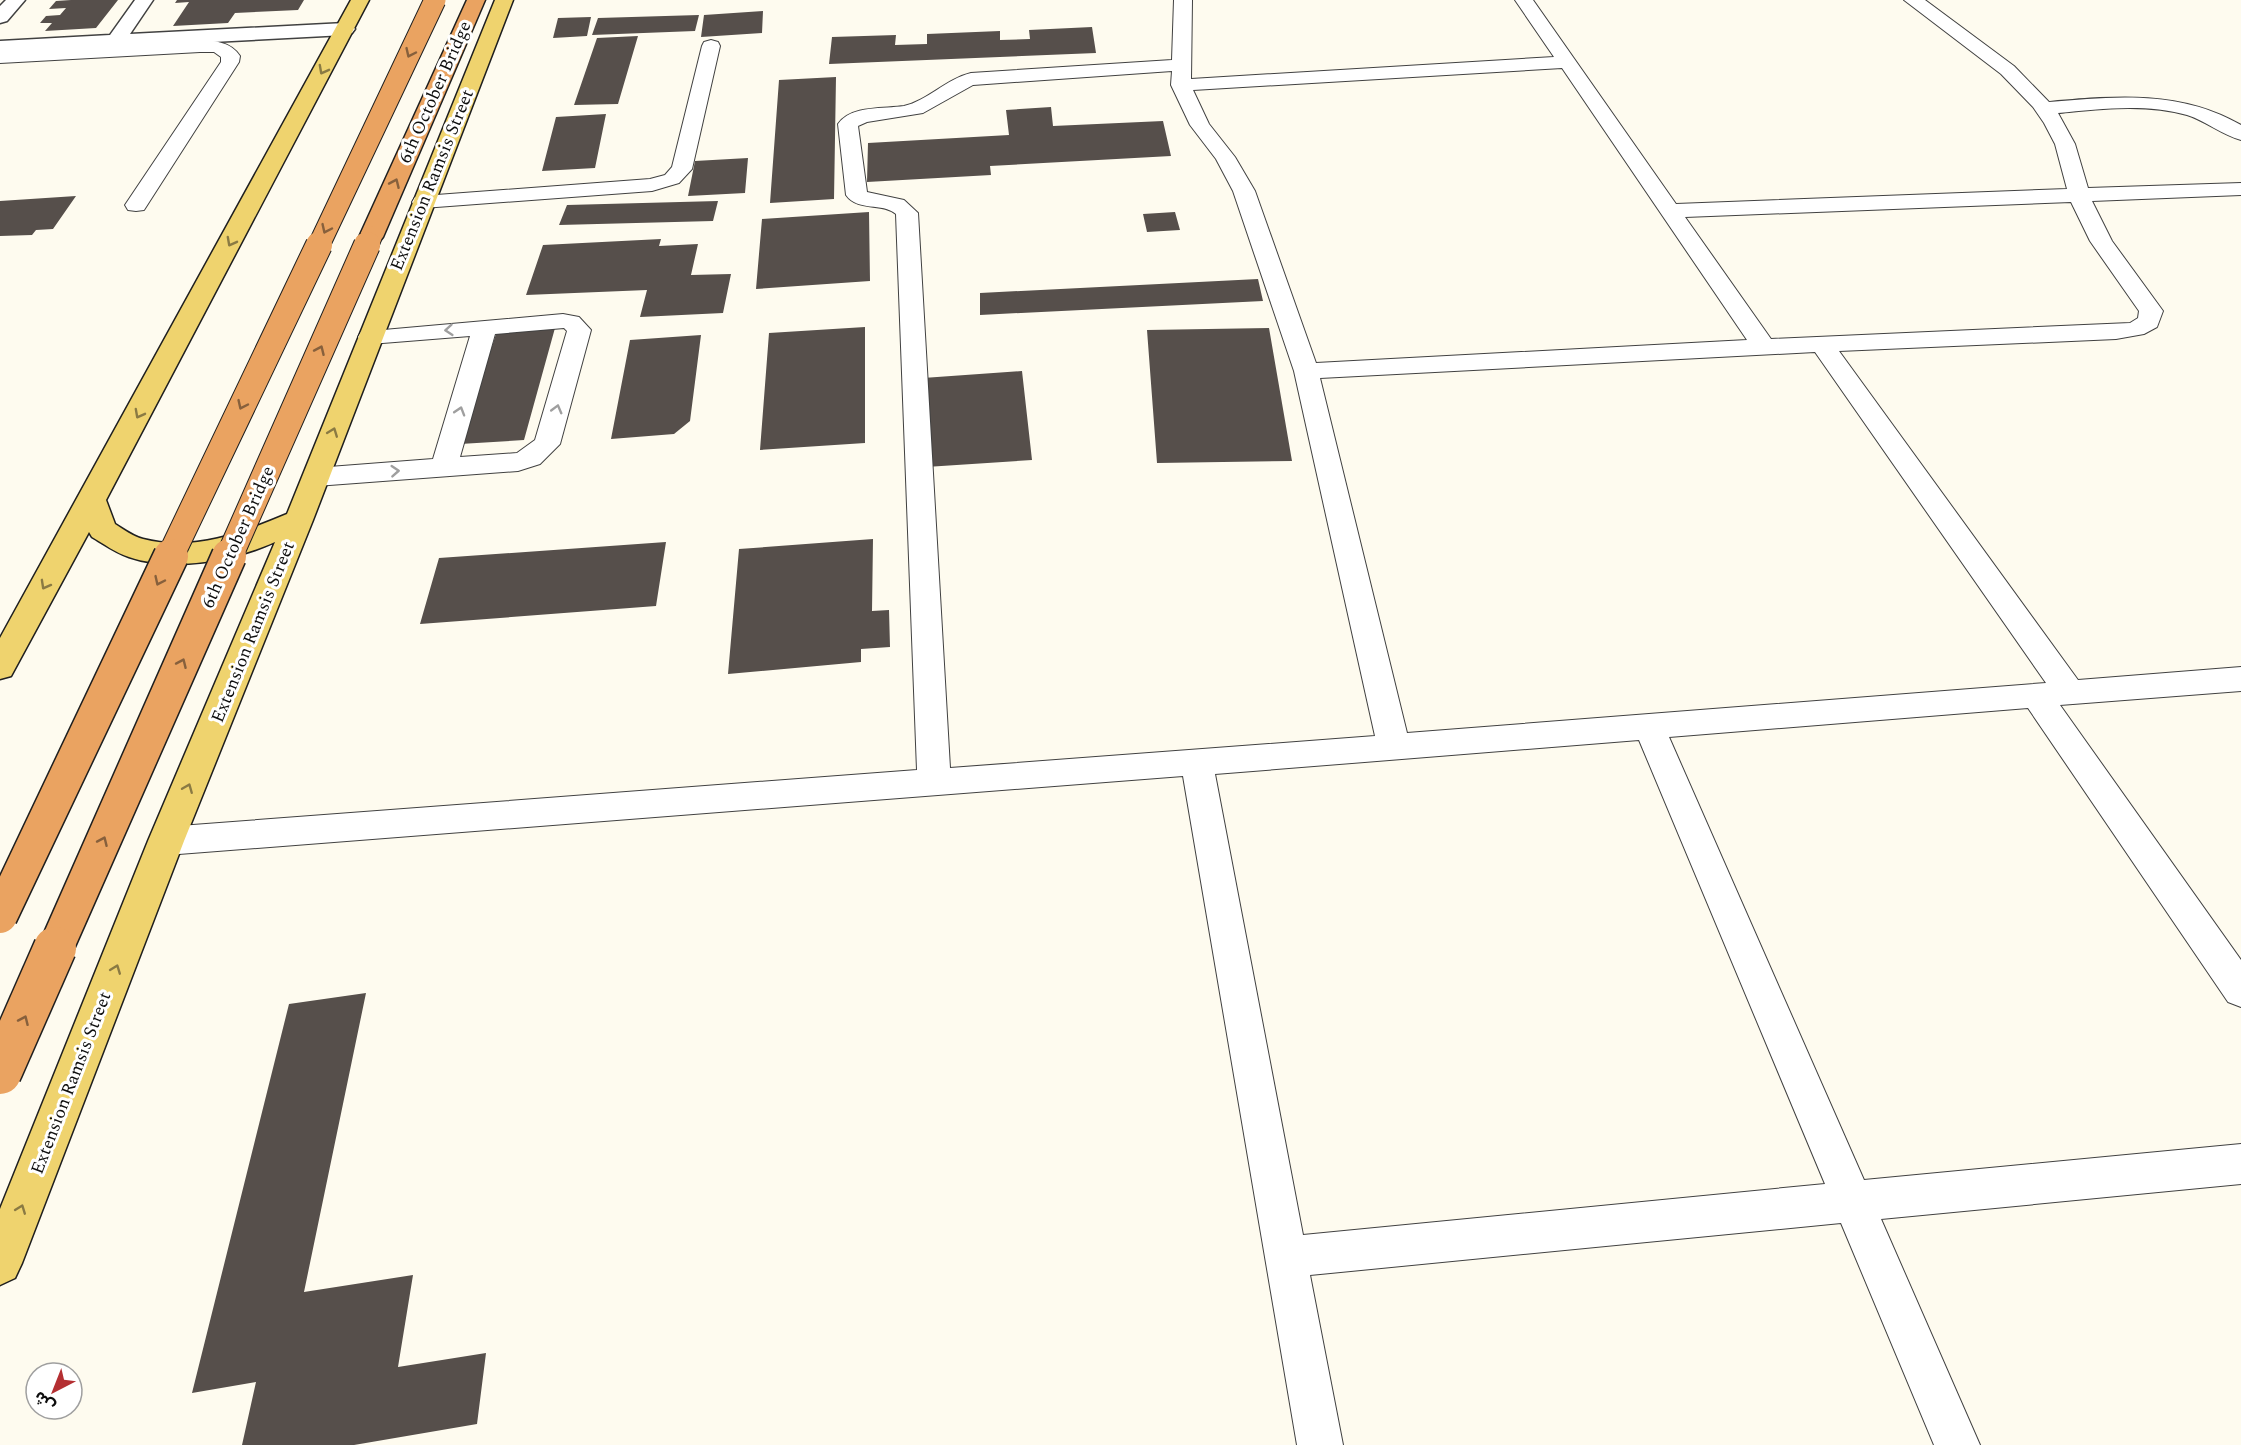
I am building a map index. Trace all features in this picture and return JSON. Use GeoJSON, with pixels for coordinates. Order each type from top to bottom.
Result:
{"type":"FeatureCollection","features":[{"type":"Feature","properties":{"kind":"highway"},"geometry":{"type":"LineString","coordinates":[[0,916],[435,0]]}},
{"type":"Feature","properties":{"kind":"highway","name":"6th October Bridge"},"geometry":{"type":"LineString","coordinates":[[0,1073],[476,0]]}},
{"type":"Feature","properties":{"kind":"main road"},"geometry":{"type":"LineString","coordinates":[[0,667],[360,0]]}},
{"type":"Feature","properties":{"kind":"main road","name":"Extension Ramsis Street"},"geometry":{"type":"LineString","coordinates":[[0,1263],[166,841],[299,520],[504,0]]}},
{"type":"Feature","properties":{"kind":"main road"},"geometry":{"type":"LineString","coordinates":[[92,500],[102,530],[136,549],[186,554],[244,544],[299,520]]}},
{"type":"Feature","properties":{"kind":"street"},"geometry":{"type":"LineString","coordinates":[[0,17],[16,0]]}},
{"type":"Feature","properties":{"kind":"street"},"geometry":{"type":"LineString","coordinates":[[116,41],[144,0]]}},
{"type":"Feature","properties":{"kind":"street"},"geometry":{"type":"LineString","coordinates":[[0,47],[345,29]]}},
{"type":"Feature","properties":{"kind":"lane"},"geometry":{"type":"LineString","coordinates":[[1183,0],[1182,75],[1196,117],[1230,165],[1244,191],[1306,371],[1394,747]]}},
{"type":"Feature","properties":{"kind":"lane"},"geometry":{"type":"LineString","coordinates":[[1524,0],[1764,347]]}},
{"type":"Feature","properties":{"kind":"lane"},"geometry":{"type":"LineString","coordinates":[[1306,371],[1764,347],[2116,332],[2136,329],[2149,322],[2151,310],[2088,219],[2078,195],[2062,137],[2044,108],[2024,85],[1998,63],[1913,0]]}},
{"type":"Feature","properties":{"kind":"lane"},"geometry":{"type":"LineString","coordinates":[[0,57],[200,46],[216,47],[227,51],[231,56],[230,62],[136,204]]}},
{"type":"Feature","properties":{"kind":"lane"},"geometry":{"type":"LineString","coordinates":[[423,202],[652,185],[672,179],[682,169],[711,46]]}},
{"type":"Feature","properties":{"kind":"lane"},"geometry":{"type":"LineString","coordinates":[[934,782],[907,213],[903,207],[896,204],[868,201],[857,195],[848,124],[860,118],[919,108],[950,86],[971,79],[1182,75],[1567,62]]}},
{"type":"Feature","properties":{"kind":"lane"},"geometry":{"type":"LineString","coordinates":[[2044,108],[2141,101],[2172,105],[2214,118],[2241,134]]}},
{"type":"Feature","properties":{"kind":"lane"},"geometry":{"type":"LineString","coordinates":[[1670,211],[2241,189]]}},
{"type":"Feature","properties":{"kind":"lane"},"geometry":{"type":"LineString","coordinates":[[316,477],[518,462],[541,452],[547,444],[579,330],[576,326],[562,321],[370,337]]}},
{"type":"Feature","properties":{"kind":"lane"},"geometry":{"type":"LineString","coordinates":[[444,467],[485,327]]}},
{"type":"Feature","properties":{"kind":"lane"},"geometry":{"type":"LineString","coordinates":[[1822,345],[2070,693]]}},
{"type":"Feature","properties":{"kind":"lane"},"geometry":{"type":"LineString","coordinates":[[166,841],[1394,747],[2241,679]]}},
{"type":"Feature","properties":{"kind":"lane"},"geometry":{"type":"LineString","coordinates":[[2036,696],[2241,990]]}},
{"type":"Feature","properties":{"kind":"lane"},"geometry":{"type":"LineString","coordinates":[[1649,727],[1957,1445]]}},
{"type":"Feature","properties":{"kind":"lane"},"geometry":{"type":"LineString","coordinates":[[1197,762],[1320,1445]]}},
{"type":"Feature","properties":{"kind":"lane"},"geometry":{"type":"LineString","coordinates":[[1286,1257],[2241,1164]]}},
{"type":"Feature","properties":{"kind":"building"},"geometry":{"type":"Polygon","coordinates":[[[118,0],[96,28],[45,31],[52,23],[40,23],[46,16],[60,15],[66,8],[49,9],[56,1],[118,0]]]}},
{"type":"Feature","properties":{"kind":"building"},"geometry":{"type":"Polygon","coordinates":[[[177,0],[304,0],[298,10],[235,13],[228,23],[173,26],[189,2],[175,3],[177,0]]]}},
{"type":"Feature","properties":{"kind":"building"},"geometry":{"type":"Polygon","coordinates":[[[763,11],[762,33],[701,37],[704,15],[763,11]]]}},
{"type":"Feature","properties":{"kind":"building"},"geometry":{"type":"Polygon","coordinates":[[[699,15],[695,31],[592,35],[598,18],[699,15]]]}},
{"type":"Feature","properties":{"kind":"building"},"geometry":{"type":"Polygon","coordinates":[[[591,17],[587,36],[553,38],[558,18],[591,17]]]}},
{"type":"Feature","properties":{"kind":"building"},"geometry":{"type":"Polygon","coordinates":[[[1092,27],[1096,53],[829,64],[832,37],[896,35],[895,45],[927,44],[927,34],[1000,31],[1000,40],[1030,39],[1029,30],[1092,27]]]}},
{"type":"Feature","properties":{"kind":"building"},"geometry":{"type":"Polygon","coordinates":[[[638,36],[618,104],[574,105],[597,38],[638,36]]]}},
{"type":"Feature","properties":{"kind":"building"},"geometry":{"type":"Polygon","coordinates":[[[836,77],[834,199],[770,203],[779,80],[836,77]]]}},
{"type":"Feature","properties":{"kind":"building"},"geometry":{"type":"Polygon","coordinates":[[[1051,107],[1053,126],[1163,121],[1171,156],[990,166],[991,175],[867,182],[868,143],[1009,135],[1006,110],[1051,107]]]}},
{"type":"Feature","properties":{"kind":"building"},"geometry":{"type":"Polygon","coordinates":[[[606,114],[595,168],[542,171],[556,117],[606,114]]]}},
{"type":"Feature","properties":{"kind":"building"},"geometry":{"type":"Polygon","coordinates":[[[748,158],[745,193],[688,196],[695,161],[748,158]]]}},
{"type":"Feature","properties":{"kind":"building"},"geometry":{"type":"Polygon","coordinates":[[[76,196],[53,229],[36,230],[32,235],[0,236],[0,201],[76,196]]]}},
{"type":"Feature","properties":{"kind":"building"},"geometry":{"type":"Polygon","coordinates":[[[718,201],[713,221],[559,225],[567,205],[718,201]]]}},
{"type":"Feature","properties":{"kind":"building"},"geometry":{"type":"Polygon","coordinates":[[[869,212],[870,281],[756,289],[762,219],[869,212]]]}},
{"type":"Feature","properties":{"kind":"building"},"geometry":{"type":"Polygon","coordinates":[[[1175,212],[1180,230],[1147,232],[1143,214],[1175,212]]]}},
{"type":"Feature","properties":{"kind":"building"},"geometry":{"type":"Polygon","coordinates":[[[661,239],[659,246],[698,244],[691,275],[731,274],[723,313],[640,317],[647,290],[526,295],[543,245],[661,239]]]}},
{"type":"Feature","properties":{"kind":"building"},"geometry":{"type":"Polygon","coordinates":[[[1258,279],[1263,301],[980,315],[980,293],[1258,279]]]}},
{"type":"Feature","properties":{"kind":"building"},"geometry":{"type":"Polygon","coordinates":[[[865,327],[865,443],[760,450],[769,333],[865,327]]]}},
{"type":"Feature","properties":{"kind":"building"},"geometry":{"type":"Polygon","coordinates":[[[555,328],[524,440],[460,444],[497,331],[555,328]]]}},
{"type":"Feature","properties":{"kind":"building"},"geometry":{"type":"Polygon","coordinates":[[[1269,328],[1292,461],[1157,463],[1147,330],[1269,328]]]}},
{"type":"Feature","properties":{"kind":"building"},"geometry":{"type":"Polygon","coordinates":[[[701,335],[690,421],[674,434],[611,439],[630,340],[701,335]]]}},
{"type":"Feature","properties":{"kind":"building"},"geometry":{"type":"Polygon","coordinates":[[[1022,371],[1032,460],[926,467],[923,378],[1022,371]]]}},
{"type":"Feature","properties":{"kind":"building"},"geometry":{"type":"Polygon","coordinates":[[[873,539],[872,611],[889,610],[890,647],[861,649],[861,662],[728,674],[739,549],[873,539]]]}},
{"type":"Feature","properties":{"kind":"building"},"geometry":{"type":"Polygon","coordinates":[[[666,542],[656,606],[420,624],[439,558],[666,542]]]}},
{"type":"Feature","properties":{"kind":"building"},"geometry":{"type":"Polygon","coordinates":[[[366,993],[304,1292],[413,1275],[398,1367],[486,1353],[477,1424],[354,1445],[242,1445],[256,1382],[192,1393],[289,1004],[366,993]]]}}]}
